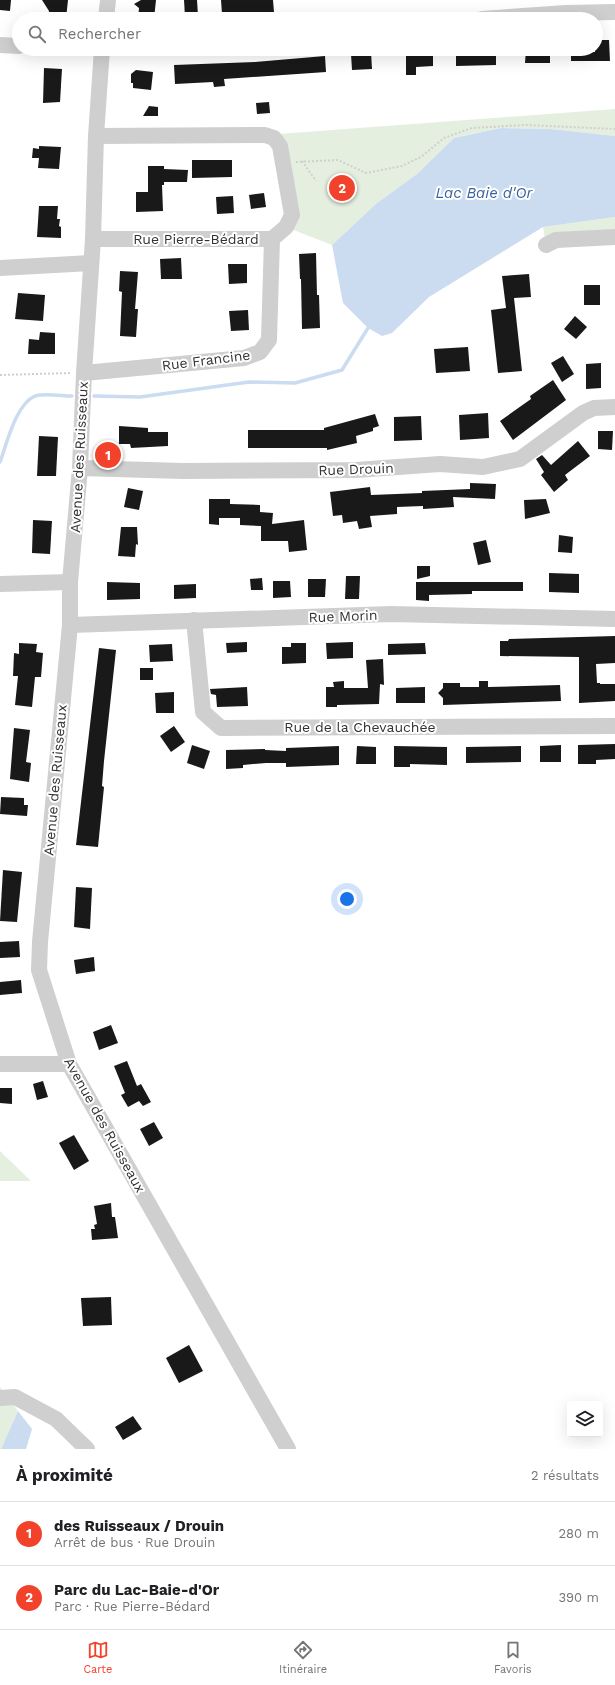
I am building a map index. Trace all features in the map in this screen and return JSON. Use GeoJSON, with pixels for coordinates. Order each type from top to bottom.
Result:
{"type":"FeatureCollection","features":[{"type":"Feature","properties":{"kind":"street"},"geometry":{"type":"LineString","coordinates":[[107,12],[108,0]]}},
{"type":"Feature","properties":{"kind":"street"},"geometry":{"type":"LineString","coordinates":[[603,12],[615,12]]}},
{"type":"Feature","properties":{"kind":"street"},"geometry":{"type":"LineString","coordinates":[[0,45],[12,46]]}},
{"type":"Feature","properties":{"kind":"street","name":"Avenue des Ruisseaux"},"geometry":{"type":"LineString","coordinates":[[102,56],[96,136],[93,239],[84,373],[80,468],[70,582],[70,625],[41,934],[39,970],[69,1064],[288,1449]]}},
{"type":"Feature","properties":{"kind":"street","name":"Rue Pierre-Bédard"},"geometry":{"type":"LineString","coordinates":[[93,239],[272,239],[286,227],[292,215],[280,146],[274,138],[265,135],[96,136]]}},
{"type":"Feature","properties":{"kind":"street"},"geometry":{"type":"LineString","coordinates":[[546,245],[556,240],[615,237]]}},
{"type":"Feature","properties":{"kind":"street","name":"Rue Francine"},"geometry":{"type":"LineString","coordinates":[[84,373],[244,358],[260,352],[269,340],[272,239]]}},
{"type":"Feature","properties":{"kind":"street"},"geometry":{"type":"LineString","coordinates":[[0,268],[91,263]]}},
{"type":"Feature","properties":{"kind":"street","name":"Rue Drouin"},"geometry":{"type":"LineString","coordinates":[[80,468],[184,471],[356,470],[440,464],[482,466],[520,459],[583,414],[594,408],[615,407]]}},
{"type":"Feature","properties":{"kind":"street"},"geometry":{"type":"LineString","coordinates":[[0,584],[70,582]]}},
{"type":"Feature","properties":{"kind":"street","name":"Rue Morin"},"geometry":{"type":"LineString","coordinates":[[70,625],[391,614],[615,619]]}},
{"type":"Feature","properties":{"kind":"street","name":"Rue de la Chevauchée"},"geometry":{"type":"LineString","coordinates":[[194,620],[203,712],[221,728],[615,726]]}},
{"type":"Feature","properties":{"kind":"street"},"geometry":{"type":"LineString","coordinates":[[0,1064],[69,1064]]}},
{"type":"Feature","properties":{"kind":"street"},"geometry":{"type":"LineString","coordinates":[[0,1398],[15,1397],[56,1419],[87,1449]]}},
{"type":"Feature","properties":{"kind":"path"},"geometry":{"type":"LineString","coordinates":[[283,162],[338,160],[366,172],[402,166],[421,157],[444,138],[472,128],[525,125],[615,129]]}},
{"type":"Feature","properties":{"kind":"path"},"geometry":{"type":"LineString","coordinates":[[302,161],[316,181]]}},
{"type":"Feature","properties":{"kind":"path"},"geometry":{"type":"LineString","coordinates":[[0,375],[84,373]]}},
{"type":"Feature","properties":{"kind":"green space"},"geometry":{"type":"Polygon","coordinates":[[[615,109],[615,136],[551,129],[501,128],[454,138],[417,174],[377,203],[332,245],[286,227],[280,146],[265,135],[615,109]]]}},
{"type":"Feature","properties":{"kind":"green space"},"geometry":{"type":"Polygon","coordinates":[[[615,217],[615,237],[546,245],[543,227],[615,217]]]}},
{"type":"Feature","properties":{"kind":"green space"},"geometry":{"type":"Polygon","coordinates":[[[0,1151],[31,1181],[0,1181],[0,1151]]]}},
{"type":"Feature","properties":{"kind":"green space"},"geometry":{"type":"Polygon","coordinates":[[[0,1387],[18,1411],[1,1449],[0,1449],[0,1387]]]}},
{"type":"Feature","properties":{"kind":"water","name":"Lac Baie d'Or"},"geometry":{"type":"Polygon","coordinates":[[[501,128],[551,129],[615,136],[615,217],[543,227],[429,297],[392,333],[382,336],[368,328],[343,303],[332,245],[377,203],[417,174],[454,138],[501,128]]]}},
{"type":"Feature","properties":{"kind":"water"},"geometry":{"type":"Polygon","coordinates":[[[18,1411],[32,1429],[26,1449],[1,1449],[18,1411]]]}},
{"type":"Feature","properties":{"kind":"building"},"geometry":{"type":"Polygon","coordinates":[[[0,0],[11,0],[10,11],[0,10],[0,0]]]}},
{"type":"Feature","properties":{"kind":"building"},"geometry":{"type":"Polygon","coordinates":[[[42,0],[68,0],[67,12],[49,11],[42,0]]]}},
{"type":"Feature","properties":{"kind":"building"},"geometry":{"type":"Polygon","coordinates":[[[141,0],[156,0],[155,12],[139,12],[139,8],[134,4],[141,0]]]}},
{"type":"Feature","properties":{"kind":"building"},"geometry":{"type":"Polygon","coordinates":[[[184,0],[197,0],[198,12],[185,12],[184,0]]]}},
{"type":"Feature","properties":{"kind":"building"},"geometry":{"type":"Polygon","coordinates":[[[221,0],[273,0],[274,12],[222,12],[221,0]]]}},
{"type":"Feature","properties":{"kind":"building"},"geometry":{"type":"Polygon","coordinates":[[[603,40],[609,40],[610,61],[571,61],[571,56],[603,56],[603,40]]]}},
{"type":"Feature","properties":{"kind":"building"},"geometry":{"type":"Polygon","coordinates":[[[325,56],[326,72],[224,79],[225,86],[214,87],[213,82],[175,84],[174,65],[255,62],[325,56]]]}},
{"type":"Feature","properties":{"kind":"building"},"geometry":{"type":"Polygon","coordinates":[[[351,56],[371,56],[372,69],[352,70],[351,56]]]}},
{"type":"Feature","properties":{"kind":"building"},"geometry":{"type":"Polygon","coordinates":[[[406,56],[433,56],[433,66],[416,67],[416,75],[406,75],[406,56]]]}},
{"type":"Feature","properties":{"kind":"building"},"geometry":{"type":"Polygon","coordinates":[[[456,56],[496,56],[496,65],[456,66],[456,56]]]}},
{"type":"Feature","properties":{"kind":"building"},"geometry":{"type":"Polygon","coordinates":[[[526,56],[550,56],[550,63],[525,63],[526,56]]]}},
{"type":"Feature","properties":{"kind":"building"},"geometry":{"type":"Polygon","coordinates":[[[44,68],[62,69],[60,102],[43,103],[44,68]]]}},
{"type":"Feature","properties":{"kind":"building"},"geometry":{"type":"Polygon","coordinates":[[[136,70],[153,72],[151,90],[133,88],[133,83],[131,83],[131,74],[136,70]]]}},
{"type":"Feature","properties":{"kind":"building"},"geometry":{"type":"Polygon","coordinates":[[[269,102],[270,113],[257,114],[256,103],[269,102]]]}},
{"type":"Feature","properties":{"kind":"building"},"geometry":{"type":"Polygon","coordinates":[[[149,106],[158,107],[158,116],[143,116],[149,106]]]}},
{"type":"Feature","properties":{"kind":"building"},"geometry":{"type":"Polygon","coordinates":[[[39,146],[61,147],[59,169],[38,168],[39,158],[32,158],[33,148],[39,149],[39,146]]]}},
{"type":"Feature","properties":{"kind":"building"},"geometry":{"type":"Polygon","coordinates":[[[192,160],[232,160],[232,177],[192,178],[192,160]]]}},
{"type":"Feature","properties":{"kind":"building"},"geometry":{"type":"Polygon","coordinates":[[[148,166],[164,166],[164,169],[188,170],[187,182],[164,182],[164,185],[162,185],[163,211],[136,212],[136,192],[148,192],[148,166]]]}},
{"type":"Feature","properties":{"kind":"building"},"geometry":{"type":"Polygon","coordinates":[[[264,193],[266,207],[251,209],[249,195],[264,193]]]}},
{"type":"Feature","properties":{"kind":"building"},"geometry":{"type":"Polygon","coordinates":[[[233,196],[234,213],[217,214],[216,197],[233,196]]]}},
{"type":"Feature","properties":{"kind":"building"},"geometry":{"type":"Polygon","coordinates":[[[39,206],[58,206],[57,219],[60,219],[59,226],[61,227],[61,238],[37,237],[39,206]]]}},
{"type":"Feature","properties":{"kind":"building"},"geometry":{"type":"Polygon","coordinates":[[[316,253],[317,295],[319,295],[320,328],[302,329],[299,254],[316,253]]]}},
{"type":"Feature","properties":{"kind":"building"},"geometry":{"type":"Polygon","coordinates":[[[181,258],[182,279],[161,279],[160,259],[181,258]]]}},
{"type":"Feature","properties":{"kind":"building"},"geometry":{"type":"Polygon","coordinates":[[[228,264],[247,264],[247,283],[229,284],[228,264]]]}},
{"type":"Feature","properties":{"kind":"building"},"geometry":{"type":"Polygon","coordinates":[[[120,271],[138,272],[135,309],[138,309],[136,337],[120,336],[122,292],[119,291],[120,271]]]}},
{"type":"Feature","properties":{"kind":"building"},"geometry":{"type":"Polygon","coordinates":[[[529,274],[531,297],[514,298],[522,371],[498,373],[491,310],[506,308],[502,276],[529,274]]]}},
{"type":"Feature","properties":{"kind":"building"},"geometry":{"type":"Polygon","coordinates":[[[584,285],[600,285],[600,305],[584,305],[584,285]]]}},
{"type":"Feature","properties":{"kind":"building"},"geometry":{"type":"Polygon","coordinates":[[[18,293],[45,295],[43,321],[15,319],[18,293]]]}},
{"type":"Feature","properties":{"kind":"building"},"geometry":{"type":"Polygon","coordinates":[[[248,310],[249,330],[231,331],[229,311],[248,310]]]}},
{"type":"Feature","properties":{"kind":"building"},"geometry":{"type":"Polygon","coordinates":[[[575,316],[587,327],[576,339],[564,329],[575,316]]]}},
{"type":"Feature","properties":{"kind":"building"},"geometry":{"type":"Polygon","coordinates":[[[40,332],[55,333],[55,354],[28,354],[29,339],[39,340],[40,332]]]}},
{"type":"Feature","properties":{"kind":"building"},"geometry":{"type":"Polygon","coordinates":[[[468,347],[470,371],[436,373],[434,349],[468,347]]]}},
{"type":"Feature","properties":{"kind":"building"},"geometry":{"type":"Polygon","coordinates":[[[563,356],[574,374],[562,382],[551,363],[563,356]]]}},
{"type":"Feature","properties":{"kind":"building"},"geometry":{"type":"Polygon","coordinates":[[[601,363],[601,388],[586,389],[586,364],[601,363]]]}},
{"type":"Feature","properties":{"kind":"building"},"geometry":{"type":"Polygon","coordinates":[[[553,380],[566,400],[513,440],[500,421],[531,399],[530,396],[553,380]]]}},
{"type":"Feature","properties":{"kind":"building"},"geometry":{"type":"Polygon","coordinates":[[[488,413],[489,438],[460,440],[459,415],[488,413]]]}},
{"type":"Feature","properties":{"kind":"building"},"geometry":{"type":"Polygon","coordinates":[[[375,414],[379,426],[373,428],[373,431],[356,436],[357,443],[327,450],[327,448],[248,448],[248,430],[324,430],[324,428],[375,414]]]}},
{"type":"Feature","properties":{"kind":"building"},"geometry":{"type":"Polygon","coordinates":[[[421,416],[422,440],[394,441],[394,417],[421,416]]]}},
{"type":"Feature","properties":{"kind":"building"},"geometry":{"type":"Polygon","coordinates":[[[119,426],[148,428],[148,432],[168,432],[168,446],[131,448],[130,444],[119,444],[119,426]]]}},
{"type":"Feature","properties":{"kind":"building"},"geometry":{"type":"Polygon","coordinates":[[[598,431],[613,431],[612,450],[598,449],[598,431]]]}},
{"type":"Feature","properties":{"kind":"building"},"geometry":{"type":"Polygon","coordinates":[[[39,436],[58,437],[56,476],[37,476],[39,436]]]}},
{"type":"Feature","properties":{"kind":"building"},"geometry":{"type":"Polygon","coordinates":[[[578,441],[590,456],[565,475],[568,480],[554,492],[541,475],[544,472],[536,459],[542,455],[551,465],[578,441]]]}},
{"type":"Feature","properties":{"kind":"building"},"geometry":{"type":"Polygon","coordinates":[[[470,483],[496,484],[495,499],[453,497],[454,507],[423,509],[423,506],[397,507],[397,514],[370,516],[372,527],[359,529],[357,521],[343,523],[342,515],[333,516],[330,492],[370,487],[371,495],[422,493],[422,491],[470,489],[470,483]]]}},
{"type":"Feature","properties":{"kind":"building"},"geometry":{"type":"Polygon","coordinates":[[[128,488],[143,491],[139,510],[124,507],[128,488]]]}},
{"type":"Feature","properties":{"kind":"building"},"geometry":{"type":"Polygon","coordinates":[[[209,499],[230,499],[230,504],[260,505],[260,512],[273,513],[272,524],[304,520],[307,550],[289,552],[288,541],[261,541],[261,526],[240,525],[240,518],[219,518],[219,525],[209,524],[209,499]]]}},
{"type":"Feature","properties":{"kind":"building"},"geometry":{"type":"Polygon","coordinates":[[[546,499],[550,513],[525,519],[524,500],[546,499]]]}},
{"type":"Feature","properties":{"kind":"building"},"geometry":{"type":"Polygon","coordinates":[[[33,520],[52,521],[50,554],[32,553],[33,520]]]}},
{"type":"Feature","properties":{"kind":"building"},"geometry":{"type":"Polygon","coordinates":[[[121,527],[137,527],[138,545],[136,544],[135,557],[118,556],[121,527]]]}},
{"type":"Feature","properties":{"kind":"building"},"geometry":{"type":"Polygon","coordinates":[[[559,535],[573,537],[572,553],[558,552],[559,535]]]}},
{"type":"Feature","properties":{"kind":"building"},"geometry":{"type":"Polygon","coordinates":[[[486,540],[491,562],[478,565],[473,543],[486,540]]]}},
{"type":"Feature","properties":{"kind":"building"},"geometry":{"type":"Polygon","coordinates":[[[417,566],[430,566],[430,576],[417,579],[417,566]]]}},
{"type":"Feature","properties":{"kind":"building"},"geometry":{"type":"Polygon","coordinates":[[[549,573],[579,574],[579,593],[549,592],[549,573]]]}},
{"type":"Feature","properties":{"kind":"building"},"geometry":{"type":"Polygon","coordinates":[[[346,576],[360,576],[359,599],[345,599],[346,576]]]}},
{"type":"Feature","properties":{"kind":"building"},"geometry":{"type":"Polygon","coordinates":[[[262,578],[263,590],[251,590],[250,579],[262,578]]]}},
{"type":"Feature","properties":{"kind":"building"},"geometry":{"type":"Polygon","coordinates":[[[308,579],[326,579],[325,597],[308,597],[308,579]]]}},
{"type":"Feature","properties":{"kind":"building"},"geometry":{"type":"Polygon","coordinates":[[[273,581],[290,581],[291,597],[273,598],[273,581]]]}},
{"type":"Feature","properties":{"kind":"building"},"geometry":{"type":"Polygon","coordinates":[[[107,582],[140,583],[140,599],[107,600],[107,582]]]}},
{"type":"Feature","properties":{"kind":"building"},"geometry":{"type":"Polygon","coordinates":[[[416,582],[523,582],[523,591],[472,591],[472,594],[429,595],[429,601],[416,600],[416,582]]]}},
{"type":"Feature","properties":{"kind":"building"},"geometry":{"type":"Polygon","coordinates":[[[196,584],[196,598],[174,599],[174,585],[196,584]]]}},
{"type":"Feature","properties":{"kind":"building"},"geometry":{"type":"Polygon","coordinates":[[[615,636],[615,663],[596,664],[597,683],[615,684],[615,701],[579,703],[579,657],[500,656],[500,641],[508,641],[509,639],[615,636]]]}},
{"type":"Feature","properties":{"kind":"building"},"geometry":{"type":"Polygon","coordinates":[[[247,642],[247,652],[227,653],[226,643],[247,642]]]}},
{"type":"Feature","properties":{"kind":"building"},"geometry":{"type":"Polygon","coordinates":[[[353,642],[353,658],[327,659],[326,643],[353,642]]]}},
{"type":"Feature","properties":{"kind":"building"},"geometry":{"type":"Polygon","coordinates":[[[19,643],[37,644],[36,652],[43,653],[41,677],[35,677],[32,707],[15,705],[18,676],[13,676],[14,653],[19,654],[19,643]]]}},
{"type":"Feature","properties":{"kind":"building"},"geometry":{"type":"Polygon","coordinates":[[[291,643],[306,643],[306,663],[282,664],[282,647],[291,647],[291,643]]]}},
{"type":"Feature","properties":{"kind":"building"},"geometry":{"type":"Polygon","coordinates":[[[425,643],[426,654],[388,655],[388,644],[425,643]]]}},
{"type":"Feature","properties":{"kind":"building"},"geometry":{"type":"Polygon","coordinates":[[[172,644],[173,661],[150,662],[149,645],[172,644]]]}},
{"type":"Feature","properties":{"kind":"building"},"geometry":{"type":"Polygon","coordinates":[[[99,648],[116,650],[104,761],[102,786],[104,787],[98,847],[76,845],[99,648]]]}},
{"type":"Feature","properties":{"kind":"building"},"geometry":{"type":"Polygon","coordinates":[[[383,659],[384,685],[380,684],[379,704],[337,705],[337,707],[326,707],[326,687],[334,687],[333,682],[344,681],[344,688],[368,688],[366,660],[383,659]]]}},
{"type":"Feature","properties":{"kind":"building"},"geometry":{"type":"Polygon","coordinates":[[[140,668],[153,668],[153,680],[140,680],[140,668]]]}},
{"type":"Feature","properties":{"kind":"building"},"geometry":{"type":"Polygon","coordinates":[[[479,681],[488,681],[488,687],[560,685],[561,701],[443,705],[443,698],[438,693],[443,688],[443,683],[460,683],[460,687],[479,687],[479,681]]]}},
{"type":"Feature","properties":{"kind":"building"},"geometry":{"type":"Polygon","coordinates":[[[247,687],[248,706],[217,707],[216,695],[211,694],[210,689],[247,687]]]}},
{"type":"Feature","properties":{"kind":"building"},"geometry":{"type":"Polygon","coordinates":[[[425,687],[425,703],[396,703],[396,688],[425,687]]]}},
{"type":"Feature","properties":{"kind":"building"},"geometry":{"type":"Polygon","coordinates":[[[174,692],[174,713],[156,713],[155,693],[174,692]]]}},
{"type":"Feature","properties":{"kind":"building"},"geometry":{"type":"Polygon","coordinates":[[[174,726],[185,742],[171,752],[160,736],[174,726]]]}},
{"type":"Feature","properties":{"kind":"building"},"geometry":{"type":"Polygon","coordinates":[[[14,728],[30,730],[26,762],[31,763],[29,782],[10,779],[14,728]]]}},
{"type":"Feature","properties":{"kind":"building"},"geometry":{"type":"Polygon","coordinates":[[[615,744],[615,759],[596,760],[596,764],[578,764],[578,745],[615,744]]]}},
{"type":"Feature","properties":{"kind":"building"},"geometry":{"type":"Polygon","coordinates":[[[192,745],[210,751],[204,769],[187,763],[192,745]]]}},
{"type":"Feature","properties":{"kind":"building"},"geometry":{"type":"Polygon","coordinates":[[[561,745],[561,762],[540,762],[540,746],[561,745]]]}},
{"type":"Feature","properties":{"kind":"building"},"geometry":{"type":"Polygon","coordinates":[[[339,746],[339,765],[286,767],[286,763],[266,763],[243,765],[243,768],[226,769],[226,750],[265,749],[286,751],[286,748],[339,746]]]}},
{"type":"Feature","properties":{"kind":"building"},"geometry":{"type":"Polygon","coordinates":[[[357,746],[376,747],[376,764],[356,764],[357,746]]]}},
{"type":"Feature","properties":{"kind":"building"},"geometry":{"type":"Polygon","coordinates":[[[394,746],[447,747],[447,765],[410,764],[410,767],[394,767],[394,746]]]}},
{"type":"Feature","properties":{"kind":"building"},"geometry":{"type":"Polygon","coordinates":[[[521,746],[521,762],[466,763],[466,747],[521,746]]]}},
{"type":"Feature","properties":{"kind":"building"},"geometry":{"type":"Polygon","coordinates":[[[1,797],[24,798],[24,805],[28,805],[27,816],[0,814],[1,797]]]}},
{"type":"Feature","properties":{"kind":"building"},"geometry":{"type":"Polygon","coordinates":[[[3,870],[22,872],[17,922],[0,921],[3,870]]]}},
{"type":"Feature","properties":{"kind":"building"},"geometry":{"type":"Polygon","coordinates":[[[76,887],[92,888],[90,929],[74,927],[76,887]]]}},
{"type":"Feature","properties":{"kind":"building"},"geometry":{"type":"Polygon","coordinates":[[[19,941],[20,957],[0,958],[0,942],[19,941]]]}},
{"type":"Feature","properties":{"kind":"building"},"geometry":{"type":"Polygon","coordinates":[[[94,957],[95,971],[76,974],[74,960],[94,957]]]}},
{"type":"Feature","properties":{"kind":"building"},"geometry":{"type":"Polygon","coordinates":[[[21,980],[22,993],[0,995],[0,982],[21,980]]]}},
{"type":"Feature","properties":{"kind":"building"},"geometry":{"type":"Polygon","coordinates":[[[111,1025],[118,1043],[99,1050],[93,1032],[111,1025]]]}},
{"type":"Feature","properties":{"kind":"building"},"geometry":{"type":"Polygon","coordinates":[[[127,1061],[137,1086],[141,1084],[151,1102],[143,1106],[139,1101],[128,1107],[121,1095],[125,1093],[114,1066],[127,1061]]]}},
{"type":"Feature","properties":{"kind":"building"},"geometry":{"type":"Polygon","coordinates":[[[43,1081],[48,1097],[37,1100],[33,1084],[43,1081]]]}},
{"type":"Feature","properties":{"kind":"building"},"geometry":{"type":"Polygon","coordinates":[[[0,1088],[12,1088],[12,1104],[0,1103],[0,1088]]]}},
{"type":"Feature","properties":{"kind":"building"},"geometry":{"type":"Polygon","coordinates":[[[154,1122],[163,1138],[149,1146],[140,1129],[154,1122]]]}},
{"type":"Feature","properties":{"kind":"building"},"geometry":{"type":"Polygon","coordinates":[[[74,1135],[89,1161],[74,1170],[59,1143],[74,1135]]]}},
{"type":"Feature","properties":{"kind":"building"},"geometry":{"type":"Polygon","coordinates":[[[111,1203],[112,1217],[115,1217],[118,1238],[92,1240],[91,1229],[95,1229],[94,1225],[97,1224],[94,1206],[111,1203]]]}},
{"type":"Feature","properties":{"kind":"building"},"geometry":{"type":"Polygon","coordinates":[[[111,1297],[112,1325],[83,1326],[81,1298],[111,1297]]]}},
{"type":"Feature","properties":{"kind":"building"},"geometry":{"type":"Polygon","coordinates":[[[189,1345],[203,1371],[179,1383],[166,1358],[189,1345]]]}},
{"type":"Feature","properties":{"kind":"building"},"geometry":{"type":"Polygon","coordinates":[[[133,1416],[142,1429],[123,1440],[115,1427],[133,1416]]]}},
{"type":"Feature","properties":{"kind":"waterway"},"geometry":{"type":"LineString","coordinates":[[94,396],[140,397],[249,382],[295,383],[342,370],[368,328]]}},
{"type":"Feature","properties":{"kind":"waterway"},"geometry":{"type":"LineString","coordinates":[[0,462],[17,415],[28,400],[39,395],[72,396]]}},
{"type":"Feature","properties":{"kind":"place","name":"Parc du Lac-Baie-d'Or"},"geometry":{"type":"Point","coordinates":[342,188]}},
{"type":"Feature","properties":{"kind":"place","name":"des Ruisseaux / Drouin"},"geometry":{"type":"Point","coordinates":[108,455]}}]}
